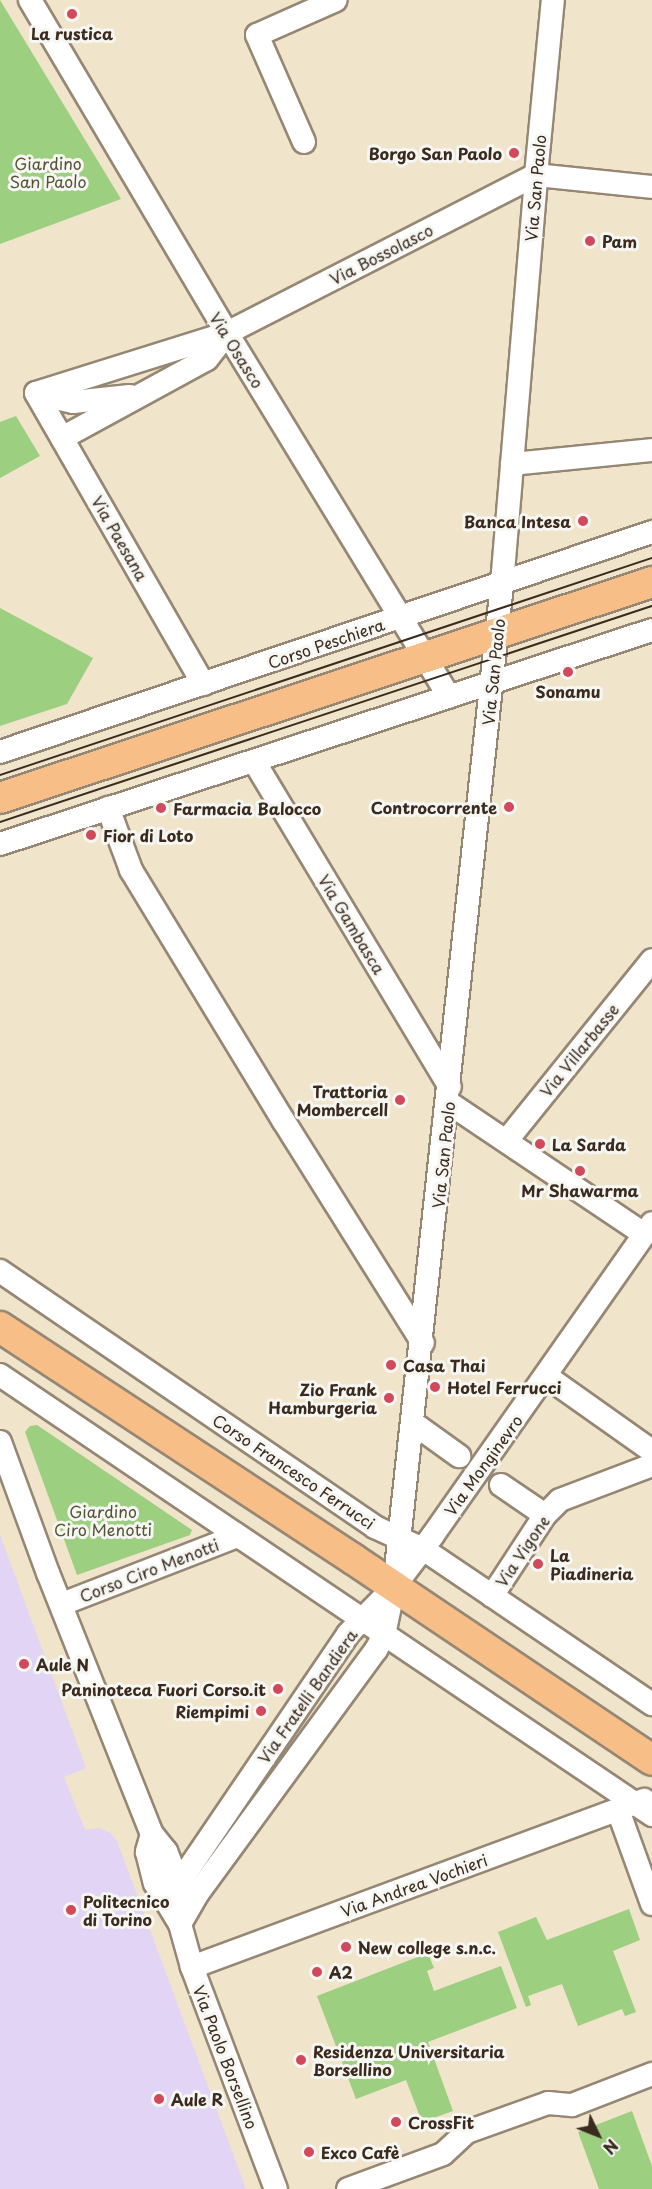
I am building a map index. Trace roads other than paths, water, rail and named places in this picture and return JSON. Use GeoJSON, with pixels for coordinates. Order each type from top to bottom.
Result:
{"type":"FeatureCollection","features":[{"type":"Feature","properties":{"kind":"main road"},"geometry":{"type":"LineString","coordinates":[[0,798],[652,582]]}},
{"type":"Feature","properties":{"kind":"main road"},"geometry":{"type":"LineString","coordinates":[[0,1327],[652,1760]]}},
{"type":"Feature","properties":{"kind":"street","name":"Via Osasco"},"geometry":{"type":"LineString","coordinates":[[30,0],[227,333],[403,617],[449,696]]}},
{"type":"Feature","properties":{"kind":"street"},"geometry":{"type":"LineString","coordinates":[[304,142],[257,35],[336,0]]}},
{"type":"Feature","properties":{"kind":"street","name":"Via San Paolo"},"geometry":{"type":"LineString","coordinates":[[394,1587],[423,1343],[497,634],[553,0]]}},
{"type":"Feature","properties":{"kind":"street","name":"Via Bossolasco"},"geometry":{"type":"LineString","coordinates":[[36,393],[227,333],[536,175]]}},
{"type":"Feature","properties":{"kind":"street"},"geometry":{"type":"LineString","coordinates":[[536,175],[652,187]]}},
{"type":"Feature","properties":{"kind":"street","name":"Via Bossolasco"},"geometry":{"type":"LineString","coordinates":[[62,438],[207,359],[227,333]]}},
{"type":"Feature","properties":{"kind":"street","name":"Via Bossolasco"},"geometry":{"type":"LineString","coordinates":[[36,393],[73,402],[144,394]]}},
{"type":"Feature","properties":{"kind":"street","name":"Via Paesana"},"geometry":{"type":"LineString","coordinates":[[36,393],[203,684]]}},
{"type":"Feature","properties":{"kind":"street"},"geometry":{"type":"LineString","coordinates":[[512,464],[652,450]]}},
{"type":"Feature","properties":{"kind":"street","name":"Corso Peschiera"},"geometry":{"type":"LineString","coordinates":[[0,752],[652,532]]}},
{"type":"Feature","properties":{"kind":"street"},"geometry":{"type":"LineString","coordinates":[[0,844],[652,630]]}},
{"type":"Feature","properties":{"kind":"street","name":"Via Gambasca"},"geometry":{"type":"LineString","coordinates":[[254,761],[449,1095],[507,1140],[648,1229]]}},
{"type":"Feature","properties":{"kind":"street"},"geometry":{"type":"LineString","coordinates":[[108,808],[131,870],[283,1120],[423,1343]]}},
{"type":"Feature","properties":{"kind":"street","name":"Via Villarbasse"},"geometry":{"type":"LineString","coordinates":[[507,1140],[652,960]]}},
{"type":"Feature","properties":{"kind":"street","name":"Via Monginevro"},"geometry":{"type":"LineString","coordinates":[[394,1587],[546,1376],[648,1229]]}},
{"type":"Feature","properties":{"kind":"street","name":"Corso Francesco Ferrucci"},"geometry":{"type":"LineString","coordinates":[[0,1271],[375,1527],[423,1549],[652,1704]]}},
{"type":"Feature","properties":{"kind":"street"},"geometry":{"type":"LineString","coordinates":[[0,1376],[639,1807],[652,1904]]}},
{"type":"Feature","properties":{"kind":"street"},"geometry":{"type":"LineString","coordinates":[[546,1376],[652,1451]]}},
{"type":"Feature","properties":{"kind":"street"},"geometry":{"type":"LineString","coordinates":[[413,1423],[459,1456]]}},
{"type":"Feature","properties":{"kind":"street"},"geometry":{"type":"LineString","coordinates":[[0,1442],[48,1573],[152,1834],[147,1852],[155,1882],[180,1914]]}},
{"type":"Feature","properties":{"kind":"street","name":"Via Vigone"},"geometry":{"type":"LineString","coordinates":[[492,1596],[545,1515],[560,1500],[652,1465]]}},
{"type":"Feature","properties":{"kind":"street"},"geometry":{"type":"LineString","coordinates":[[501,1485],[545,1515]]}},
{"type":"Feature","properties":{"kind":"street","name":"Corso Ciro Menotti"},"geometry":{"type":"LineString","coordinates":[[62,1604],[237,1536]]}},
{"type":"Feature","properties":{"kind":"street","name":"Via Fratelli Bandiera"},"geometry":{"type":"LineString","coordinates":[[179,1883],[360,1619],[394,1587]]}},
{"type":"Feature","properties":{"kind":"street","name":"Via Fratelli Bandiera"},"geometry":{"type":"LineString","coordinates":[[180,1914],[371,1658],[384,1635],[394,1587]]}},
{"type":"Feature","properties":{"kind":"street","name":"Via Andrea Vochieri"},"geometry":{"type":"LineString","coordinates":[[192,1967],[639,1807]]}},
{"type":"Feature","properties":{"kind":"street","name":"Via Paolo Borsellino"},"geometry":{"type":"LineString","coordinates":[[152,1834],[166,1851],[179,1883],[180,1914],[192,1967],[276,2189]]}},
{"type":"Feature","properties":{"kind":"street"},"geometry":{"type":"LineString","coordinates":[[348,2189],[443,2154],[466,2132],[548,2103],[572,2105],[652,2074]]}},
{"type":"Feature","properties":{"kind":"tram line"},"geometry":{"type":"LineString","coordinates":[[0,775],[652,558]]}},
{"type":"Feature","properties":{"kind":"tram line"},"geometry":{"type":"LineString","coordinates":[[0,822],[652,606]]}},
{"type":"Feature","properties":{"kind":"place","name":"La rustica"},"geometry":{"type":"Point","coordinates":[72,14]}},
{"type":"Feature","properties":{"kind":"place","name":"Borgo San Paolo"},"geometry":{"type":"Point","coordinates":[514,153]}},
{"type":"Feature","properties":{"kind":"place","name":"Pam"},"geometry":{"type":"Point","coordinates":[590,241]}},
{"type":"Feature","properties":{"kind":"place","name":"Banca Intesa"},"geometry":{"type":"Point","coordinates":[583,521]}},
{"type":"Feature","properties":{"kind":"place","name":"Sonamu"},"geometry":{"type":"Point","coordinates":[568,672]}},
{"type":"Feature","properties":{"kind":"place","name":"Controcorrente"},"geometry":{"type":"Point","coordinates":[509,807]}},
{"type":"Feature","properties":{"kind":"place","name":"Farmacia Balocco"},"geometry":{"type":"Point","coordinates":[161,808]}},
{"type":"Feature","properties":{"kind":"place","name":"Fior di Loto"},"geometry":{"type":"Point","coordinates":[91,835]}},
{"type":"Feature","properties":{"kind":"place","name":"Trattoria Mombercell"},"geometry":{"type":"Point","coordinates":[400,1100]}},
{"type":"Feature","properties":{"kind":"place","name":"La Sarda"},"geometry":{"type":"Point","coordinates":[540,1144]}},
{"type":"Feature","properties":{"kind":"place","name":"Mr Shawarma"},"geometry":{"type":"Point","coordinates":[580,1171]}},
{"type":"Feature","properties":{"kind":"place","name":"Casa Thai"},"geometry":{"type":"Point","coordinates":[391,1365]}},
{"type":"Feature","properties":{"kind":"place","name":"Hotel Ferrucci"},"geometry":{"type":"Point","coordinates":[435,1387]}},
{"type":"Feature","properties":{"kind":"place","name":"Zio Frank Hamburgeria"},"geometry":{"type":"Point","coordinates":[389,1398]}},
{"type":"Feature","properties":{"kind":"place","name":"La Piadineria"},"geometry":{"type":"Point","coordinates":[538,1564]}},
{"type":"Feature","properties":{"kind":"place","name":"Aule N"},"geometry":{"type":"Point","coordinates":[24,1664]}},
{"type":"Feature","properties":{"kind":"place","name":"Paninoteca Fuori Corso.it"},"geometry":{"type":"Point","coordinates":[278,1689]}},
{"type":"Feature","properties":{"kind":"place","name":"Riempimi"},"geometry":{"type":"Point","coordinates":[261,1711]}},
{"type":"Feature","properties":{"kind":"place","name":"Politecnico di Torino"},"geometry":{"type":"Point","coordinates":[71,1910]}},
{"type":"Feature","properties":{"kind":"place","name":"New college s.n.c."},"geometry":{"type":"Point","coordinates":[346,1947]}},
{"type":"Feature","properties":{"kind":"place","name":"A2"},"geometry":{"type":"Point","coordinates":[317,1972]}},
{"type":"Feature","properties":{"kind":"place","name":"Residenza Universitaria Borsellino"},"geometry":{"type":"Point","coordinates":[301,2060]}},
{"type":"Feature","properties":{"kind":"place","name":"Aule R"},"geometry":{"type":"Point","coordinates":[159,2099]}},
{"type":"Feature","properties":{"kind":"place","name":"CrossFit"},"geometry":{"type":"Point","coordinates":[396,2122]}},
{"type":"Feature","properties":{"kind":"place","name":"Exco Cafè"},"geometry":{"type":"Point","coordinates":[309,2152]}},
{"type":"Feature","properties":{"kind":"park label","name":"Giardino San Paolo"},"geometry":{"type":"Point","coordinates":[48,172]}},
{"type":"Feature","properties":{"kind":"park label","name":"Giardino Ciro Menotti"},"geometry":{"type":"Point","coordinates":[103,1520]}}]}
